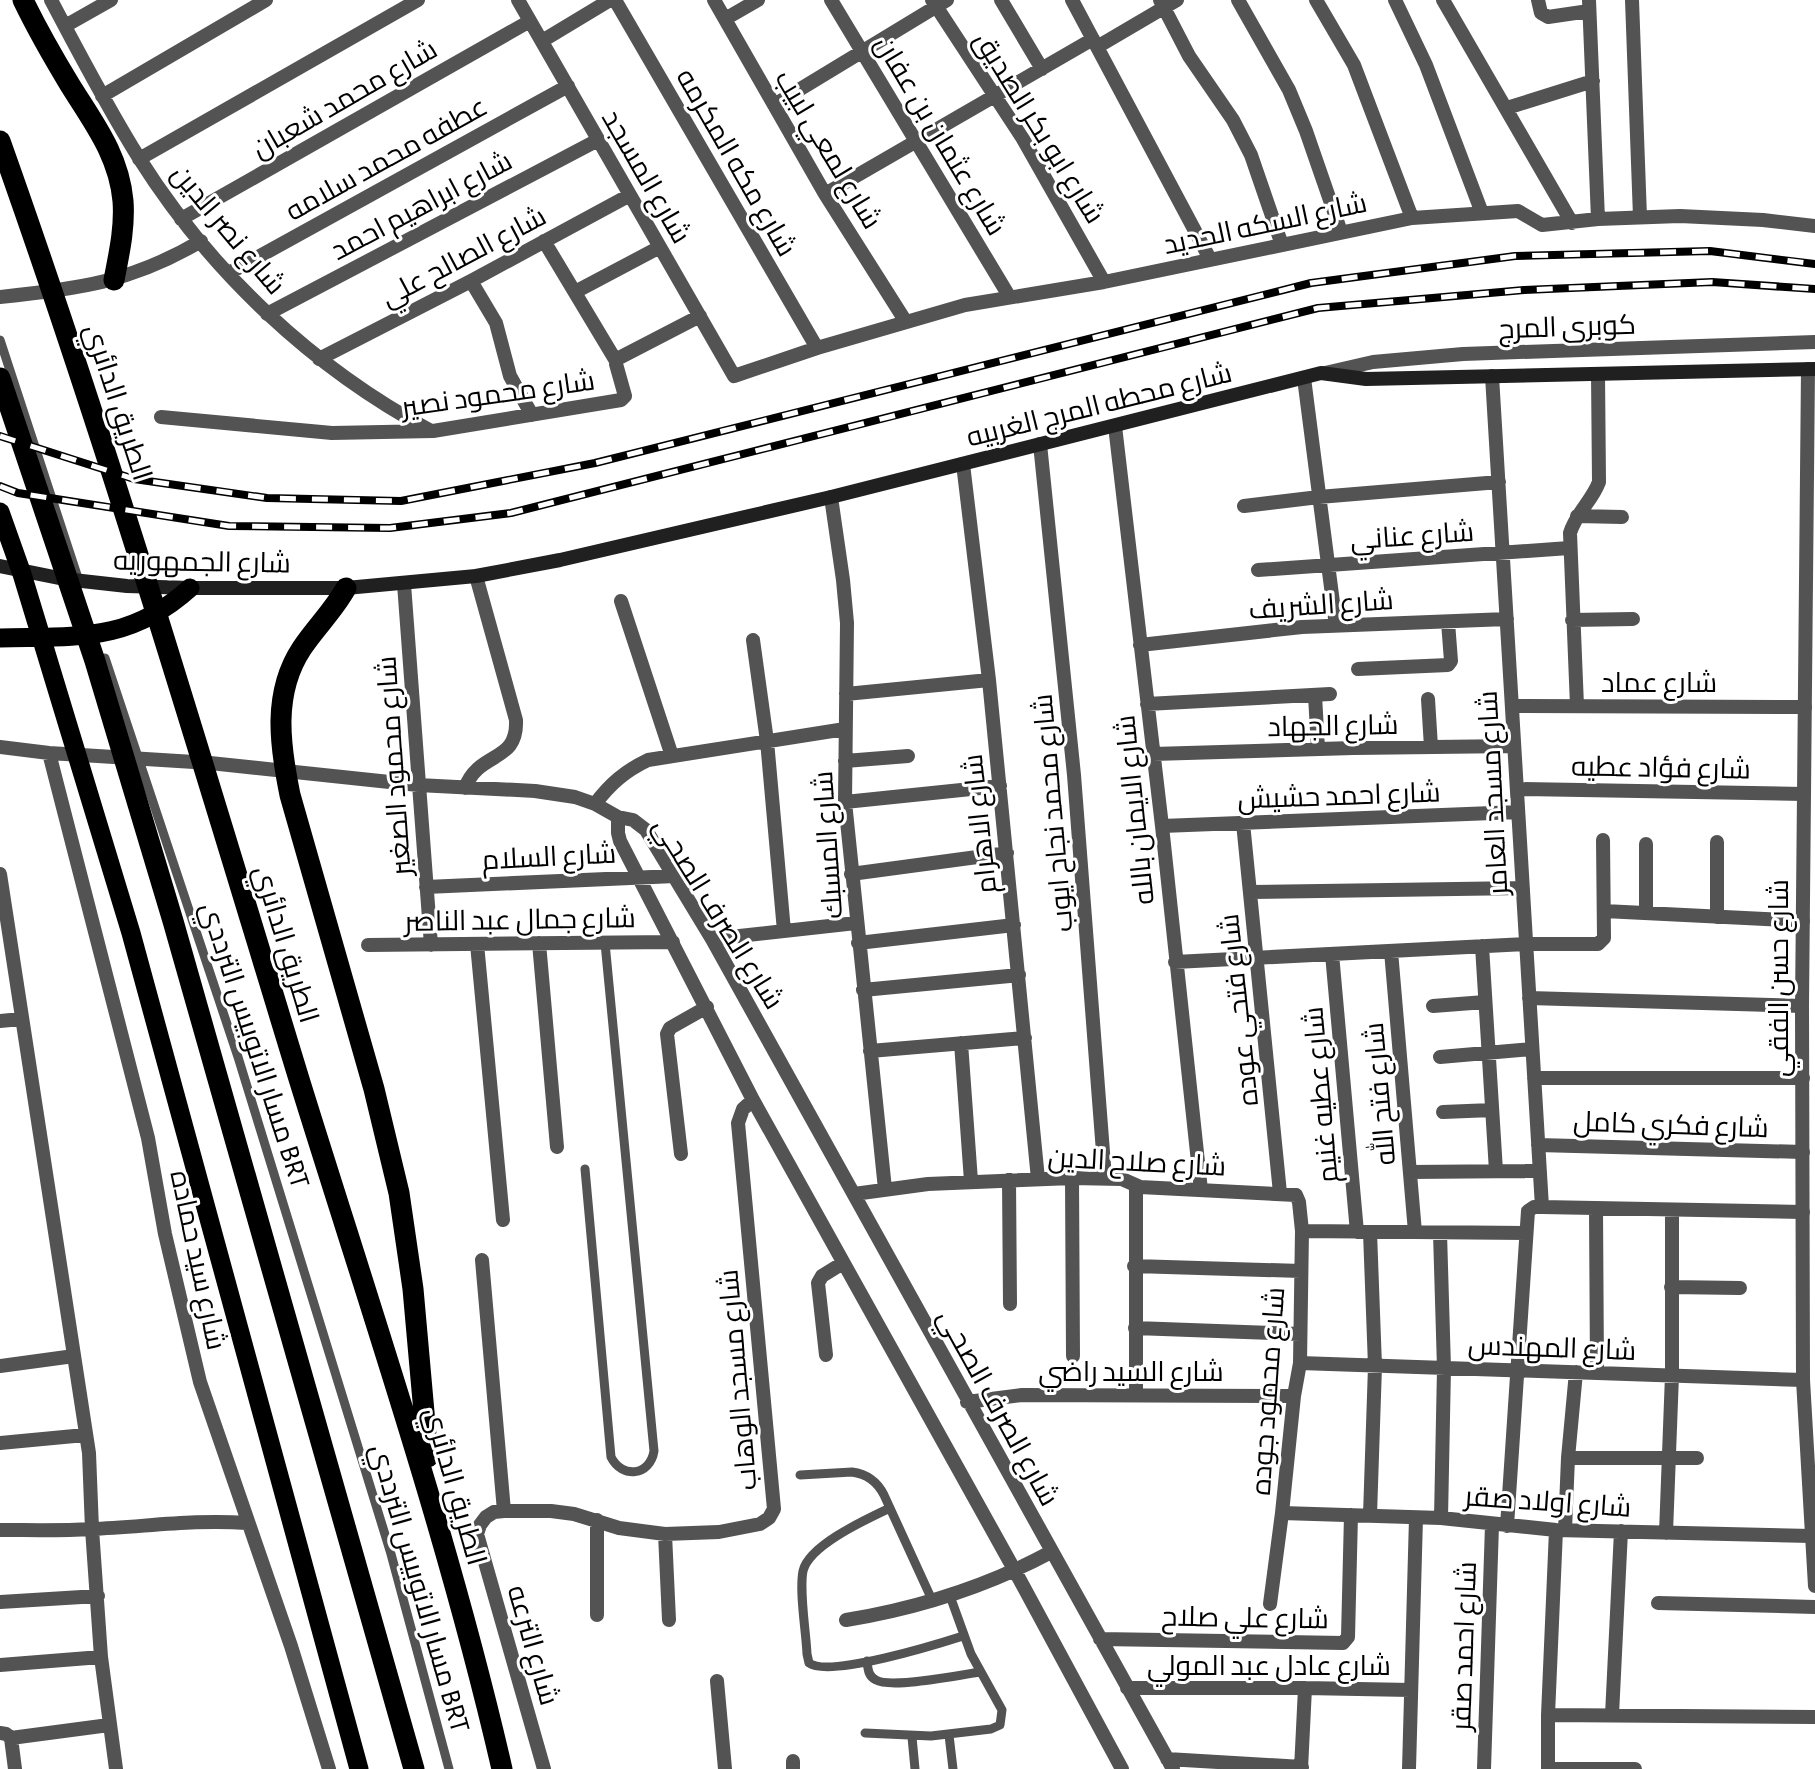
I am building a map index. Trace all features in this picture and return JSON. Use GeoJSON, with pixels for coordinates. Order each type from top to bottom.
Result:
{"type":"FeatureCollection","features":[{"type":"Feature","properties":{"kind":"highway"},"geometry":{"type":"LineString","coordinates":[[23,0],[60,69],[98,127],[115,162],[124,218],[114,281]]}},
{"type":"Feature","properties":{"kind":"highway","name":"الطريق الدائري"},"geometry":{"type":"LineString","coordinates":[[0,141],[129,522],[354,1257],[432,1501],[502,1769]]}},
{"type":"Feature","properties":{"kind":"highway"},"geometry":{"type":"LineString","coordinates":[[0,378],[102,685],[206,1032],[414,1769]]}},
{"type":"Feature","properties":{"kind":"highway"},"geometry":{"type":"LineString","coordinates":[[0,512],[22,574],[131,933],[359,1769]]}},
{"type":"Feature","properties":{"kind":"highway"},"geometry":{"type":"LineString","coordinates":[[346,587],[301,650],[287,676],[281,699],[285,771],[374,1089],[399,1193],[413,1289],[432,1501]]}},
{"type":"Feature","properties":{"kind":"highway"},"geometry":{"type":"LineString","coordinates":[[0,638],[77,636],[118,630],[156,614],[190,588]]}},
{"type":"Feature","properties":{"kind":"main road","name":"شارع محطه المرج الغربيه"},"geometry":{"type":"LineString","coordinates":[[404,584],[476,576],[560,560],[831,497],[1321,373],[1366,379],[1811,369]]}},
{"type":"Feature","properties":{"kind":"main road","name":"شارع الجمهوريه"},"geometry":{"type":"LineString","coordinates":[[0,566],[127,586],[346,587],[404,584]]}},
{"type":"Feature","properties":{"kind":"street","name":"شارع نصر الدين"},"geometry":{"type":"LineString","coordinates":[[51,0],[139,159],[181,219],[267,314],[319,359],[363,391],[433,431]]}},
{"type":"Feature","properties":{"kind":"street"},"geometry":{"type":"LineString","coordinates":[[65,26],[111,0]]}},
{"type":"Feature","properties":{"kind":"street"},"geometry":{"type":"LineString","coordinates":[[102,96],[266,0]]}},
{"type":"Feature","properties":{"kind":"street"},"geometry":{"type":"LineString","coordinates":[[139,159],[418,0]]}},
{"type":"Feature","properties":{"kind":"street","name":"شارع المسجد"},"geometry":{"type":"LineString","coordinates":[[518,0],[734,376]]}},
{"type":"Feature","properties":{"kind":"street"},"geometry":{"type":"LineString","coordinates":[[542,41],[610,0]]}},
{"type":"Feature","properties":{"kind":"street","name":"شارع مكه المكرمه"},"geometry":{"type":"LineString","coordinates":[[615,0],[817,348]]}},
{"type":"Feature","properties":{"kind":"street","name":"شارع لمعي لبيب"},"geometry":{"type":"LineString","coordinates":[[713,0],[825,194],[906,322]]}},
{"type":"Feature","properties":{"kind":"street"},"geometry":{"type":"LineString","coordinates":[[725,19],[758,0]]}},
{"type":"Feature","properties":{"kind":"street","name":"شارع عثمان بن عفان"},"geometry":{"type":"LineString","coordinates":[[831,0],[1009,296]]}},
{"type":"Feature","properties":{"kind":"street"},"geometry":{"type":"LineString","coordinates":[[1001,0],[1042,69]]}},
{"type":"Feature","properties":{"kind":"street"},"geometry":{"type":"LineString","coordinates":[[1072,0],[1210,259]]}},
{"type":"Feature","properties":{"kind":"street"},"geometry":{"type":"LineString","coordinates":[[1238,0],[1289,90],[1341,232]]}},
{"type":"Feature","properties":{"kind":"street"},"geometry":{"type":"LineString","coordinates":[[1316,0],[1354,65],[1412,218]]}},
{"type":"Feature","properties":{"kind":"street"},"geometry":{"type":"LineString","coordinates":[[1395,0],[1426,65],[1482,213]]}},
{"type":"Feature","properties":{"kind":"street"},"geometry":{"type":"LineString","coordinates":[[1443,0],[1572,223]]}},
{"type":"Feature","properties":{"kind":"street"},"geometry":{"type":"LineString","coordinates":[[1538,0],[1541,13],[1548,17],[1589,5],[1598,219]]}},
{"type":"Feature","properties":{"kind":"street"},"geometry":{"type":"LineString","coordinates":[[1632,0],[1640,217]]}},
{"type":"Feature","properties":{"kind":"street"},"geometry":{"type":"LineString","coordinates":[[774,105],[863,52],[938,2]]}},
{"type":"Feature","properties":{"kind":"street","name":"شارع ابو بكر الصديق"},"geometry":{"type":"LineString","coordinates":[[938,2],[993,97],[1023,139],[1104,282]]}},
{"type":"Feature","properties":{"kind":"street"},"geometry":{"type":"LineString","coordinates":[[825,194],[1042,69],[1167,3],[1189,56],[1233,120],[1251,155],[1282,244]]}},
{"type":"Feature","properties":{"kind":"street","name":"شارع محمد شعبان"},"geometry":{"type":"LineString","coordinates":[[181,219],[530,20]]}},
{"type":"Feature","properties":{"kind":"street"},"geometry":{"type":"LineString","coordinates":[[1507,108],[1593,81]]}},
{"type":"Feature","properties":{"kind":"street","name":"عطفه محمد سلامه"},"geometry":{"type":"LineString","coordinates":[[229,273],[568,86]]}},
{"type":"Feature","properties":{"kind":"street","name":"شارع ابراهيم احمد"},"geometry":{"type":"LineString","coordinates":[[267,314],[598,140]]}},
{"type":"Feature","properties":{"kind":"street","name":"شارع الصالح علي"},"geometry":{"type":"LineString","coordinates":[[319,359],[630,195]]}},
{"type":"Feature","properties":{"kind":"street","name":"شارع السكه الحديد"},"geometry":{"type":"LineString","coordinates":[[734,376],[817,348],[965,305],[1104,282],[1412,218],[1518,211],[1542,225],[1640,217],[1722,217],[1815,226]]}},
{"type":"Feature","properties":{"kind":"street"},"geometry":{"type":"LineString","coordinates":[[0,297],[65,290],[114,281],[159,264],[201,241]]}},
{"type":"Feature","properties":{"kind":"street"},"geometry":{"type":"LineString","coordinates":[[544,241],[616,361]]}},
{"type":"Feature","properties":{"kind":"street"},"geometry":{"type":"LineString","coordinates":[[575,292],[660,247]]}},
{"type":"Feature","properties":{"kind":"street"},"geometry":{"type":"LineString","coordinates":[[471,281],[496,323],[510,376],[532,415]]}},
{"type":"Feature","properties":{"kind":"street","name":"شارع محمود نصير"},"geometry":{"type":"LineString","coordinates":[[161,417],[332,433],[433,431],[623,400],[625,396],[616,361],[700,316]]}},
{"type":"Feature","properties":{"kind":"street","name":"كوبرى المرج"},"geometry":{"type":"LineString","coordinates":[[1321,373],[1373,362],[1463,354],[1815,342]]}},
{"type":"Feature","properties":{"kind":"street","name":"شارع حسن الفقي"},"geometry":{"type":"LineString","coordinates":[[1811,369],[1802,1006],[1809,1047],[1803,1078],[1803,1380],[1815,1586]]}},
{"type":"Feature","properties":{"kind":"street"},"geometry":{"type":"LineString","coordinates":[[1577,706],[1569,548],[1570,533],[1577,516],[1595,493],[1599,482],[1598,374]]}},
{"type":"Feature","properties":{"kind":"street","name":"شارع مسجد العامر"},"geometry":{"type":"LineString","coordinates":[[1492,376],[1542,1207]]}},
{"type":"Feature","properties":{"kind":"street"},"geometry":{"type":"LineString","coordinates":[[1304,378],[1336,626]]}},
{"type":"Feature","properties":{"kind":"street","name":"شارع الايمان بالله"},"geometry":{"type":"LineString","coordinates":[[1115,426],[1201,1190]]}},
{"type":"Feature","properties":{"kind":"street","name":"شارع محمد نجاح ايوب"},"geometry":{"type":"LineString","coordinates":[[1040,444],[1075,788],[1105,1178]]}},
{"type":"Feature","properties":{"kind":"street","name":"شارع الاهرام"},"geometry":{"type":"LineString","coordinates":[[963,464],[989,680],[1038,1179]]}},
{"type":"Feature","properties":{"kind":"street"},"geometry":{"type":"LineString","coordinates":[[1244,506],[1499,482]]}},
{"type":"Feature","properties":{"kind":"street","name":"شارع المسبك"},"geometry":{"type":"LineString","coordinates":[[831,497],[844,580],[847,623],[845,803],[885,1189]]}},
{"type":"Feature","properties":{"kind":"street"},"geometry":{"type":"LineString","coordinates":[[1577,516],[1622,517]]}},
{"type":"Feature","properties":{"kind":"street","name":"شارع عناني"},"geometry":{"type":"LineString","coordinates":[[1258,570],[1569,548]]}},
{"type":"Feature","properties":{"kind":"street"},"geometry":{"type":"LineString","coordinates":[[465,788],[478,765],[510,747],[517,729],[476,576]]}},
{"type":"Feature","properties":{"kind":"street","name":"شارع محمود الصغير"},"geometry":{"type":"LineString","coordinates":[[404,584],[431,945]]}},
{"type":"Feature","properties":{"kind":"street"},"geometry":{"type":"LineString","coordinates":[[621,601],[672,756]]}},
{"type":"Feature","properties":{"kind":"street","name":"شارع الشريف"},"geometry":{"type":"LineString","coordinates":[[1140,645],[1302,628],[1507,619]]}},
{"type":"Feature","properties":{"kind":"street"},"geometry":{"type":"LineString","coordinates":[[1572,620],[1633,619]]}},
{"type":"Feature","properties":{"kind":"street"},"geometry":{"type":"LineString","coordinates":[[1358,669],[1448,665],[1451,660],[1448,622]]}},
{"type":"Feature","properties":{"kind":"street"},"geometry":{"type":"LineString","coordinates":[[753,640],[767,741],[784,931]]}},
{"type":"Feature","properties":{"kind":"street"},"geometry":{"type":"LineString","coordinates":[[846,694],[989,680]]}},
{"type":"Feature","properties":{"kind":"street"},"geometry":{"type":"LineString","coordinates":[[1147,704],[1330,694]]}},
{"type":"Feature","properties":{"kind":"street"},"geometry":{"type":"LineString","coordinates":[[1315,695],[1318,749]]}},
{"type":"Feature","properties":{"kind":"street"},"geometry":{"type":"LineString","coordinates":[[1428,699],[1431,747]]}},
{"type":"Feature","properties":{"kind":"street","name":"شارع عماد"},"geometry":{"type":"LineString","coordinates":[[1512,706],[1805,707]]}},
{"type":"Feature","properties":{"kind":"street"},"geometry":{"type":"LineString","coordinates":[[594,804],[609,785],[629,769],[648,760],[845,729]]}},
{"type":"Feature","properties":{"kind":"street","name":"شارع الجهاد"},"geometry":{"type":"LineString","coordinates":[[1153,754],[1514,746]]}},
{"type":"Feature","properties":{"kind":"street"},"geometry":{"type":"LineString","coordinates":[[0,747],[49,753],[156,759],[418,785],[555,793],[594,804],[618,817]]}},
{"type":"Feature","properties":{"kind":"street","name":"شارع سيد حماده"},"geometry":{"type":"LineString","coordinates":[[49,753],[148,1138],[165,1234],[192,1349],[210,1414],[291,1646],[329,1769]]}},
{"type":"Feature","properties":{"kind":"street"},"geometry":{"type":"LineString","coordinates":[[845,761],[908,756]]}},
{"type":"Feature","properties":{"kind":"street"},"geometry":{"type":"LineString","coordinates":[[845,803],[1000,786]]}},
{"type":"Feature","properties":{"kind":"street","name":"شارع فؤاد عطيه"},"geometry":{"type":"LineString","coordinates":[[1517,789],[1804,794]]}},
{"type":"Feature","properties":{"kind":"street","name":"شارع احمد حشيش"},"geometry":{"type":"LineString","coordinates":[[1162,826],[1518,812]]}},
{"type":"Feature","properties":{"kind":"street","name":"شارع الصرف الصحي"},"geometry":{"type":"LineString","coordinates":[[1122,1769],[1015,1571],[752,1100],[620,841],[618,817],[633,820],[646,830],[712,939],[1170,1764]]}},
{"type":"Feature","properties":{"kind":"street","name":"شارع فتحي عوده"},"geometry":{"type":"LineString","coordinates":[[1244,823],[1280,1193]]}},
{"type":"Feature","properties":{"kind":"street"},"geometry":{"type":"LineString","coordinates":[[1175,962],[1526,944],[1598,944],[1604,938],[1603,840]]}},
{"type":"Feature","properties":{"kind":"street"},"geometry":{"type":"LineString","coordinates":[[1717,842],[1717,917]]}},
{"type":"Feature","properties":{"kind":"street"},"geometry":{"type":"LineString","coordinates":[[1646,844],[1647,913]]}},
{"type":"Feature","properties":{"kind":"street"},"geometry":{"type":"LineString","coordinates":[[851,874],[1007,853]]}},
{"type":"Feature","properties":{"kind":"street"},"geometry":{"type":"LineString","coordinates":[[0,874],[89,1453],[101,1657],[116,1769]]}},
{"type":"Feature","properties":{"kind":"street","name":"شارع السلام"},"geometry":{"type":"LineString","coordinates":[[426,887],[675,876]]}},
{"type":"Feature","properties":{"kind":"street"},"geometry":{"type":"LineString","coordinates":[[1251,892],[1523,888]]}},
{"type":"Feature","properties":{"kind":"street"},"geometry":{"type":"LineString","coordinates":[[1604,911],[1803,921]]}},
{"type":"Feature","properties":{"kind":"street"},"geometry":{"type":"LineString","coordinates":[[712,939],[856,923]]}},
{"type":"Feature","properties":{"kind":"street"},"geometry":{"type":"LineString","coordinates":[[859,943],[1014,925]]}},
{"type":"Feature","properties":{"kind":"street","name":"شارع جمال عبد الناصر"},"geometry":{"type":"LineString","coordinates":[[368,945],[673,942]]}},
{"type":"Feature","properties":{"kind":"street"},"geometry":{"type":"LineString","coordinates":[[539,943],[557,1147]]}},
{"type":"Feature","properties":{"kind":"street"},"geometry":{"type":"LineString","coordinates":[[477,944],[503,1220]]}},
{"type":"Feature","properties":{"kind":"street"},"geometry":{"type":"LineString","coordinates":[[1482,946],[1496,1171]]}},
{"type":"Feature","properties":{"kind":"street","name":"شارع فتح الله"},"geometry":{"type":"LineString","coordinates":[[1391,951],[1415,1232]]}},
{"type":"Feature","properties":{"kind":"street","name":"شارع عطيه غنيم"},"geometry":{"type":"LineString","coordinates":[[1332,954],[1364,1232],[1375,1366],[1370,1515]]}},
{"type":"Feature","properties":{"kind":"street"},"geometry":{"type":"LineString","coordinates":[[863,990],[1019,975]]}},
{"type":"Feature","properties":{"kind":"street"},"geometry":{"type":"LineString","coordinates":[[1529,998],[1802,1006]]}},
{"type":"Feature","properties":{"kind":"street"},"geometry":{"type":"LineString","coordinates":[[1433,1006],[1485,1002]]}},
{"type":"Feature","properties":{"kind":"street"},"geometry":{"type":"LineString","coordinates":[[681,1154],[667,1034],[670,1028],[706,1007]]}},
{"type":"Feature","properties":{"kind":"street"},"geometry":{"type":"LineString","coordinates":[[0,1021],[21,1019]]}},
{"type":"Feature","properties":{"kind":"street"},"geometry":{"type":"LineString","coordinates":[[870,1051],[1026,1038]]}},
{"type":"Feature","properties":{"kind":"street"},"geometry":{"type":"LineString","coordinates":[[961,1043],[971,1181]]}},
{"type":"Feature","properties":{"kind":"street"},"geometry":{"type":"LineString","coordinates":[[1440,1057],[1532,1049]]}},
{"type":"Feature","properties":{"kind":"street"},"geometry":{"type":"LineString","coordinates":[[1534,1078],[1803,1078]]}},
{"type":"Feature","properties":{"kind":"street","name":"شارع مسجد الوهاب"},"geometry":{"type":"LineString","coordinates":[[504,1511],[551,1511],[597,1520],[619,1528],[665,1534],[719,1532],[760,1524],[769,1518],[774,1508],[738,1130],[740,1116],[752,1100]]}},
{"type":"Feature","properties":{"kind":"street"},"geometry":{"type":"LineString","coordinates":[[1443,1112],[1492,1110]]}},
{"type":"Feature","properties":{"kind":"street","name":"شارع فكري كامل"},"geometry":{"type":"LineString","coordinates":[[1538,1145],[1803,1152]]}},
{"type":"Feature","properties":{"kind":"street"},"geometry":{"type":"LineString","coordinates":[[1410,1172],[1540,1171]]}},
{"type":"Feature","properties":{"kind":"street"},"geometry":{"type":"LineString","coordinates":[[1072,1178],[1073,1356]]}},
{"type":"Feature","properties":{"kind":"street","name":"شارع صلاح الدين"},"geometry":{"type":"LineString","coordinates":[[854,1194],[971,1181],[1072,1178],[1128,1180],[1136,1186],[1280,1193]]}},
{"type":"Feature","properties":{"kind":"street"},"geometry":{"type":"LineString","coordinates":[[1009,1180],[1010,1304]]}},
{"type":"Feature","properties":{"kind":"street"},"geometry":{"type":"LineString","coordinates":[[1136,1186],[1136,1395]]}},
{"type":"Feature","properties":{"kind":"street"},"geometry":{"type":"LineString","coordinates":[[1280,1193],[1299,1198],[1302,1231],[1526,1233],[1528,1211],[1534,1207],[1803,1212]]}},
{"type":"Feature","properties":{"kind":"street"},"geometry":{"type":"LineString","coordinates":[[1596,1208],[1597,1372]]}},
{"type":"Feature","properties":{"kind":"street"},"geometry":{"type":"LineString","coordinates":[[1666,1533],[1672,1375],[1672,1210]]}},
{"type":"Feature","properties":{"kind":"street","name":"شارع محمود جوده"},"geometry":{"type":"LineString","coordinates":[[1270,1604],[1300,1363],[1302,1231]]}},
{"type":"Feature","properties":{"kind":"street"},"geometry":{"type":"LineString","coordinates":[[1440,1233],[1444,1368],[1441,1518]]}},
{"type":"Feature","properties":{"kind":"street","name":"شارع احمد صقر"},"geometry":{"type":"LineString","coordinates":[[1484,1769],[1499,1525],[1516,1371],[1526,1233]]}},
{"type":"Feature","properties":{"kind":"street"},"geometry":{"type":"LineString","coordinates":[[482,1260],[504,1511]]}},
{"type":"Feature","properties":{"kind":"street"},"geometry":{"type":"LineString","coordinates":[[826,1355],[818,1283],[822,1276],[843,1263]]}},
{"type":"Feature","properties":{"kind":"street"},"geometry":{"type":"LineString","coordinates":[[1134,1266],[1301,1271]]}},
{"type":"Feature","properties":{"kind":"street"},"geometry":{"type":"LineString","coordinates":[[1671,1287],[1740,1288]]}},
{"type":"Feature","properties":{"kind":"street"},"geometry":{"type":"LineString","coordinates":[[1135,1328],[1300,1334]]}},
{"type":"Feature","properties":{"kind":"street"},"geometry":{"type":"LineString","coordinates":[[0,1366],[74,1356]]}},
{"type":"Feature","properties":{"kind":"street","name":"شارع المهندس"},"geometry":{"type":"LineString","coordinates":[[1300,1363],[1803,1380]]}},
{"type":"Feature","properties":{"kind":"street"},"geometry":{"type":"LineString","coordinates":[[1576,1372],[1560,1530],[1548,1715],[1548,1769],[1635,1769]]}},
{"type":"Feature","properties":{"kind":"street","name":"شارع السيد راضي"},"geometry":{"type":"LineString","coordinates":[[967,1402],[1022,1395],[1294,1396]]}},
{"type":"Feature","properties":{"kind":"street"},"geometry":{"type":"LineString","coordinates":[[0,1443],[85,1435]]}},
{"type":"Feature","properties":{"kind":"street"},"geometry":{"type":"LineString","coordinates":[[1568,1458],[1697,1458]]}},
{"type":"Feature","properties":{"kind":"street","name":"شارع الترعه"},"geometry":{"type":"LineString","coordinates":[[504,1511],[486,1517],[477,1534],[544,1769]]}},
{"type":"Feature","properties":{"kind":"street","name":"شارع اولاد صقر"},"geometry":{"type":"LineString","coordinates":[[1282,1513],[1441,1518],[1560,1530],[1811,1536]]}},
{"type":"Feature","properties":{"kind":"street","name":"شارع علي صلاح"},"geometry":{"type":"LineString","coordinates":[[1100,1639],[1343,1643],[1348,1637],[1351,1515]]}},
{"type":"Feature","properties":{"kind":"street"},"geometry":{"type":"LineString","coordinates":[[1409,1769],[1416,1518]]}},
{"type":"Feature","properties":{"kind":"street"},"geometry":{"type":"LineString","coordinates":[[597,1520],[597,1615]]}},
{"type":"Feature","properties":{"kind":"street"},"geometry":{"type":"LineString","coordinates":[[0,1530],[247,1522]]}},
{"type":"Feature","properties":{"kind":"street"},"geometry":{"type":"LineString","coordinates":[[1612,1715],[1621,1531]]}},
{"type":"Feature","properties":{"kind":"street"},"geometry":{"type":"LineString","coordinates":[[665,1534],[669,1620]]}},
{"type":"Feature","properties":{"kind":"street"},"geometry":{"type":"LineString","coordinates":[[846,1620],[950,1597],[1015,1571],[1051,1552]]}},
{"type":"Feature","properties":{"kind":"street"},"geometry":{"type":"LineString","coordinates":[[0,1602],[98,1596]]}},
{"type":"Feature","properties":{"kind":"street"},"geometry":{"type":"LineString","coordinates":[[1658,1603],[1815,1607]]}},
{"type":"Feature","properties":{"kind":"street"},"geometry":{"type":"LineString","coordinates":[[0,1665],[101,1657]]}},
{"type":"Feature","properties":{"kind":"street"},"geometry":{"type":"LineString","coordinates":[[717,1681],[725,1769]]}},
{"type":"Feature","properties":{"kind":"street","name":"شارع عادل عبد المولي"},"geometry":{"type":"LineString","coordinates":[[1128,1688],[1411,1690]]}},
{"type":"Feature","properties":{"kind":"street"},"geometry":{"type":"LineString","coordinates":[[1170,1764],[1301,1768],[1305,1688]]}},
{"type":"Feature","properties":{"kind":"street"},"geometry":{"type":"LineString","coordinates":[[1548,1715],[1815,1717]]}},
{"type":"Feature","properties":{"kind":"street"},"geometry":{"type":"LineString","coordinates":[[15,1769],[6,1736],[109,1725]]}},
{"type":"Feature","properties":{"kind":"lane","name":"مسار الاتوبيس الترددي BRT"},"geometry":{"type":"LineString","coordinates":[[0,340],[238,1057],[383,1528],[449,1769]]}},
{"type":"Feature","properties":{"kind":"lane"},"geometry":{"type":"LineString","coordinates":[[585,1169],[611,1457],[619,1469],[632,1473],[645,1469],[650,1464],[654,1451],[605,943]]}},
{"type":"Feature","properties":{"kind":"lane"},"geometry":{"type":"LineString","coordinates":[[800,1475],[860,1473],[874,1481],[890,1508],[933,1602]]}},
{"type":"Feature","properties":{"kind":"lane"},"geometry":{"type":"LineString","coordinates":[[890,1508],[833,1539],[810,1558],[803,1573],[809,1663],[821,1668],[867,1661],[899,1655],[963,1636]]}},
{"type":"Feature","properties":{"kind":"lane"},"geometry":{"type":"LineString","coordinates":[[865,1733],[912,1737],[949,1735],[991,1729],[1000,1725],[1002,1710],[963,1636],[950,1597]]}},
{"type":"Feature","properties":{"kind":"lane"},"geometry":{"type":"LineString","coordinates":[[867,1661],[872,1678],[883,1683],[980,1672]]}},
{"type":"Feature","properties":{"kind":"lane"},"geometry":{"type":"LineString","coordinates":[[949,1735],[953,1769]]}},
{"type":"Feature","properties":{"kind":"lane"},"geometry":{"type":"LineString","coordinates":[[912,1737],[915,1769]]}},
{"type":"Feature","properties":{"kind":"railway"},"geometry":{"type":"LineString","coordinates":[[0,436],[134,479],[267,498],[401,501],[595,463],[1311,283],[1515,256],[1710,251],[1815,264]]}},
{"type":"Feature","properties":{"kind":"railway"},"geometry":{"type":"LineString","coordinates":[[0,486],[18,493],[229,526],[390,528],[511,513],[1318,308],[1524,290],[1712,282],[1815,289]]}}]}
